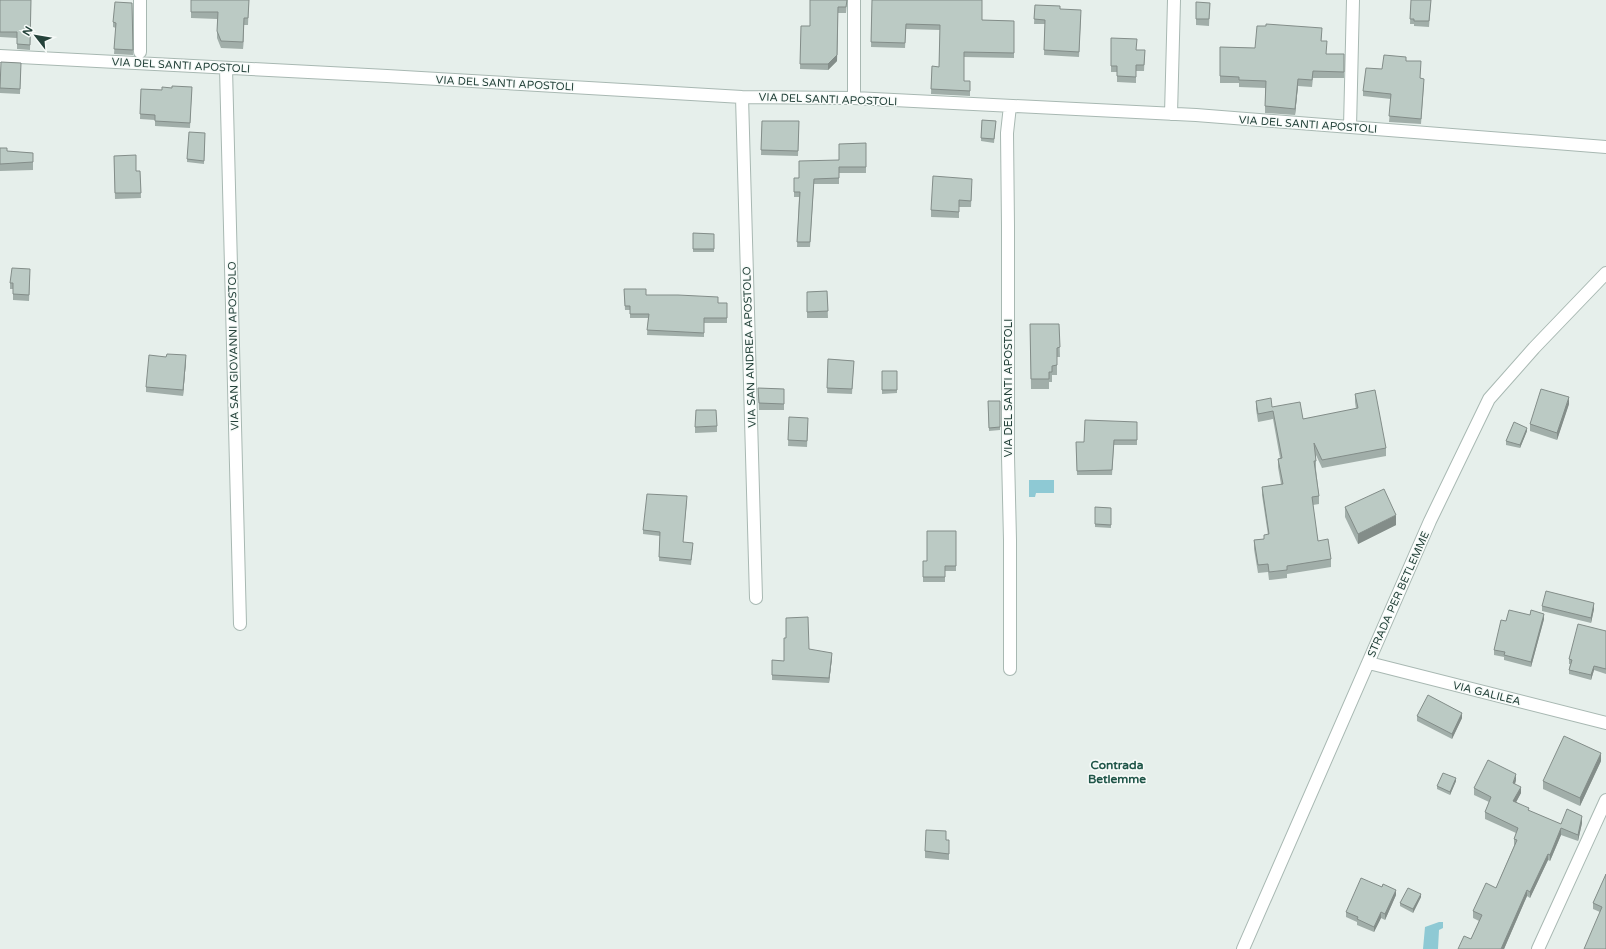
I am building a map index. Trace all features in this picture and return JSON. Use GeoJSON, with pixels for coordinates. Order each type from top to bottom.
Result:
{"type":"FeatureCollection","features":[{"type":"Feature","properties":{"kind":"street"},"geometry":{"type":"LineString","coordinates":[[140,0],[140,52]]}},
{"type":"Feature","properties":{"kind":"street"},"geometry":{"type":"LineString","coordinates":[[854,0],[854,98]]}},
{"type":"Feature","properties":{"kind":"street"},"geometry":{"type":"LineString","coordinates":[[1171,114],[1174,0]]}},
{"type":"Feature","properties":{"kind":"street"},"geometry":{"type":"LineString","coordinates":[[1350,127],[1353,0]]}},
{"type":"Feature","properties":{"kind":"street","name":"VIA DEL SANTI APOSTOLI"},"geometry":{"type":"LineString","coordinates":[[0,56],[742,96],[854,98],[1171,114],[1606,147]]}},
{"type":"Feature","properties":{"kind":"street","name":"VIA SAN GIOVANNI APOSTOLO"},"geometry":{"type":"LineString","coordinates":[[226,68],[240,624]]}},
{"type":"Feature","properties":{"kind":"street","name":"VIA SAN ANDREA APOSTOLO"},"geometry":{"type":"LineString","coordinates":[[742,96],[756,598]]}},
{"type":"Feature","properties":{"kind":"street","name":"VIA DEL SANTI APOSTOLI"},"geometry":{"type":"LineString","coordinates":[[1010,106],[1007,133],[1009,264],[1008,456],[1010,540],[1010,669]]}},
{"type":"Feature","properties":{"kind":"street","name":"STRADA PER BETLEMME"},"geometry":{"type":"LineString","coordinates":[[1243,949],[1430,521],[1489,399],[1534,348],[1606,273]]}},
{"type":"Feature","properties":{"kind":"street","name":"VIA GALILEA"},"geometry":{"type":"LineString","coordinates":[[1369,663],[1606,723]]}},
{"type":"Feature","properties":{"kind":"street"},"geometry":{"type":"LineString","coordinates":[[1538,949],[1606,800]]}},
{"type":"Feature","properties":{"kind":"water"},"geometry":{"type":"Polygon","coordinates":[[[1029,480],[1054,480],[1054,493],[1036,493],[1035,497],[1029,497],[1029,480]]]}},
{"type":"Feature","properties":{"kind":"water"},"geometry":{"type":"Polygon","coordinates":[[[1443,922],[1443,928],[1439,930],[1438,949],[1423,949],[1425,927],[1443,922]]]}},
{"type":"Feature","properties":{"kind":"building"},"geometry":{"type":"Polygon","coordinates":[[[0,0],[31,0],[30,45],[17,44],[17,32],[0,32],[0,0]]]}},
{"type":"Feature","properties":{"kind":"building"},"geometry":{"type":"Polygon","coordinates":[[[191,0],[249,0],[248,18],[244,18],[243,42],[221,41],[217,31],[218,12],[191,12],[191,0]]]}},
{"type":"Feature","properties":{"kind":"building"},"geometry":{"type":"Polygon","coordinates":[[[810,0],[847,0],[846,7],[838,7],[837,55],[828,64],[800,64],[801,26],[810,26],[810,0]]]}},
{"type":"Feature","properties":{"kind":"building"},"geometry":{"type":"Polygon","coordinates":[[[872,0],[982,0],[982,20],[1014,21],[1014,53],[964,52],[964,81],[970,81],[970,91],[931,89],[932,66],[939,67],[940,25],[906,24],[905,43],[871,42],[872,0]]]}},
{"type":"Feature","properties":{"kind":"building"},"geometry":{"type":"Polygon","coordinates":[[[1411,0],[1431,0],[1429,21],[1414,21],[1414,19],[1410,19],[1411,0]]]}},
{"type":"Feature","properties":{"kind":"building"},"geometry":{"type":"Polygon","coordinates":[[[115,2],[132,3],[133,50],[114,49],[116,23],[113,22],[115,2]]]}},
{"type":"Feature","properties":{"kind":"building"},"geometry":{"type":"Polygon","coordinates":[[[1196,2],[1210,3],[1209,19],[1196,19],[1196,2]]]}},
{"type":"Feature","properties":{"kind":"building"},"geometry":{"type":"Polygon","coordinates":[[[1035,5],[1060,6],[1060,9],[1081,10],[1079,52],[1044,50],[1045,20],[1034,19],[1035,5]]]}},
{"type":"Feature","properties":{"kind":"building"},"geometry":{"type":"Polygon","coordinates":[[[1266,24],[1322,28],[1321,41],[1327,41],[1326,54],[1344,54],[1344,72],[1313,71],[1312,80],[1298,79],[1295,109],[1265,106],[1266,81],[1239,80],[1239,77],[1220,76],[1220,47],[1255,48],[1257,26],[1266,26],[1266,24]]]}},
{"type":"Feature","properties":{"kind":"building"},"geometry":{"type":"Polygon","coordinates":[[[1111,38],[1137,39],[1136,50],[1145,50],[1144,65],[1136,65],[1136,77],[1117,76],[1117,66],[1111,66],[1111,38]]]}},
{"type":"Feature","properties":{"kind":"building"},"geometry":{"type":"Polygon","coordinates":[[[1384,55],[1406,57],[1406,61],[1421,61],[1420,78],[1424,79],[1421,119],[1389,116],[1391,94],[1363,91],[1366,68],[1382,69],[1384,55]]]}},
{"type":"Feature","properties":{"kind":"building"},"geometry":{"type":"Polygon","coordinates":[[[1,62],[21,63],[20,89],[0,88],[1,62]]]}},
{"type":"Feature","properties":{"kind":"building"},"geometry":{"type":"Polygon","coordinates":[[[172,86],[192,87],[190,123],[155,121],[155,115],[140,114],[141,89],[162,90],[162,87],[172,88],[172,86]]]}},
{"type":"Feature","properties":{"kind":"building"},"geometry":{"type":"Polygon","coordinates":[[[982,120],[996,121],[994,139],[981,138],[982,120]]]}},
{"type":"Feature","properties":{"kind":"building"},"geometry":{"type":"Polygon","coordinates":[[[762,121],[799,121],[798,151],[761,150],[762,121]]]}},
{"type":"Feature","properties":{"kind":"building"},"geometry":{"type":"Polygon","coordinates":[[[189,132],[205,133],[204,161],[187,159],[189,132]]]}},
{"type":"Feature","properties":{"kind":"building"},"geometry":{"type":"Polygon","coordinates":[[[866,143],[866,167],[839,167],[839,178],[814,179],[810,242],[797,242],[800,192],[794,192],[794,178],[799,178],[799,161],[839,160],[839,144],[866,143]]]}},
{"type":"Feature","properties":{"kind":"building"},"geometry":{"type":"Polygon","coordinates":[[[0,148],[7,148],[7,151],[33,153],[33,162],[0,164],[0,148]]]}},
{"type":"Feature","properties":{"kind":"building"},"geometry":{"type":"Polygon","coordinates":[[[136,155],[136,171],[140,171],[141,193],[115,193],[114,156],[136,155]]]}},
{"type":"Feature","properties":{"kind":"building"},"geometry":{"type":"Polygon","coordinates":[[[933,176],[972,179],[971,201],[959,200],[959,212],[931,210],[933,176]]]}},
{"type":"Feature","properties":{"kind":"building"},"geometry":{"type":"Polygon","coordinates":[[[693,233],[714,234],[714,249],[693,249],[693,233]]]}},
{"type":"Feature","properties":{"kind":"building"},"geometry":{"type":"Polygon","coordinates":[[[12,268],[30,269],[29,295],[13,294],[13,283],[10,283],[12,268]]]}},
{"type":"Feature","properties":{"kind":"building"},"geometry":{"type":"Polygon","coordinates":[[[624,289],[646,289],[646,295],[718,297],[718,303],[727,303],[727,318],[704,318],[704,333],[647,330],[649,314],[630,314],[630,306],[625,306],[624,289]]]}},
{"type":"Feature","properties":{"kind":"building"},"geometry":{"type":"Polygon","coordinates":[[[827,291],[828,311],[807,312],[807,292],[827,291]]]}},
{"type":"Feature","properties":{"kind":"building"},"geometry":{"type":"Polygon","coordinates":[[[1030,324],[1059,324],[1060,347],[1057,348],[1057,365],[1052,366],[1052,372],[1049,372],[1049,379],[1031,379],[1030,324]]]}},
{"type":"Feature","properties":{"kind":"building"},"geometry":{"type":"Polygon","coordinates":[[[167,354],[186,355],[183,390],[146,387],[149,355],[166,357],[167,354]]]}},
{"type":"Feature","properties":{"kind":"building"},"geometry":{"type":"Polygon","coordinates":[[[828,359],[854,361],[852,389],[827,388],[828,359]]]}},
{"type":"Feature","properties":{"kind":"building"},"geometry":{"type":"Polygon","coordinates":[[[882,371],[897,371],[897,390],[882,390],[882,371]]]}},
{"type":"Feature","properties":{"kind":"building"},"geometry":{"type":"Polygon","coordinates":[[[758,388],[784,389],[784,404],[759,403],[758,388]]]}},
{"type":"Feature","properties":{"kind":"building"},"geometry":{"type":"Polygon","coordinates":[[[1541,389],[1569,397],[1557,433],[1530,424],[1541,389]]]}},
{"type":"Feature","properties":{"kind":"building"},"geometry":{"type":"Polygon","coordinates":[[[1375,390],[1386,448],[1322,460],[1314,443],[1316,461],[1314,461],[1319,496],[1312,497],[1318,541],[1328,539],[1331,559],[1287,566],[1287,570],[1269,572],[1268,564],[1258,565],[1254,540],[1264,539],[1264,535],[1269,534],[1262,487],[1283,484],[1278,459],[1282,458],[1273,411],[1258,414],[1256,401],[1271,398],[1272,407],[1300,402],[1303,419],[1358,408],[1355,394],[1375,390]]]}},
{"type":"Feature","properties":{"kind":"building"},"geometry":{"type":"Polygon","coordinates":[[[988,401],[1000,401],[1000,427],[989,428],[988,401]]]}},
{"type":"Feature","properties":{"kind":"building"},"geometry":{"type":"Polygon","coordinates":[[[696,410],[716,410],[717,426],[695,427],[696,410]]]}},
{"type":"Feature","properties":{"kind":"building"},"geometry":{"type":"Polygon","coordinates":[[[789,417],[808,418],[807,441],[788,440],[789,417]]]}},
{"type":"Feature","properties":{"kind":"building"},"geometry":{"type":"Polygon","coordinates":[[[1085,420],[1137,422],[1137,440],[1114,440],[1112,470],[1077,471],[1076,442],[1084,442],[1085,420]]]}},
{"type":"Feature","properties":{"kind":"building"},"geometry":{"type":"Polygon","coordinates":[[[1514,422],[1527,428],[1520,445],[1506,441],[1514,422]]]}},
{"type":"Feature","properties":{"kind":"building"},"geometry":{"type":"Polygon","coordinates":[[[1384,489],[1396,515],[1358,534],[1345,507],[1384,489]]]}},
{"type":"Feature","properties":{"kind":"building"},"geometry":{"type":"Polygon","coordinates":[[[647,494],[687,496],[683,542],[693,543],[691,560],[659,557],[660,532],[643,530],[647,494]]]}},
{"type":"Feature","properties":{"kind":"building"},"geometry":{"type":"Polygon","coordinates":[[[1095,507],[1111,508],[1111,525],[1095,524],[1095,507]]]}},
{"type":"Feature","properties":{"kind":"building"},"geometry":{"type":"Polygon","coordinates":[[[927,531],[956,531],[956,566],[945,566],[945,577],[923,577],[923,561],[927,561],[927,531]]]}},
{"type":"Feature","properties":{"kind":"building"},"geometry":{"type":"Polygon","coordinates":[[[1546,591],[1594,603],[1591,618],[1542,606],[1546,591]]]}},
{"type":"Feature","properties":{"kind":"building"},"geometry":{"type":"Polygon","coordinates":[[[1509,610],[1530,615],[1531,610],[1544,614],[1531,662],[1504,655],[1505,652],[1494,650],[1501,620],[1506,621],[1509,610]]]}},
{"type":"Feature","properties":{"kind":"building"},"geometry":{"type":"Polygon","coordinates":[[[808,617],[809,649],[832,653],[829,678],[772,675],[772,660],[784,661],[786,618],[808,617]]]}},
{"type":"Feature","properties":{"kind":"building"},"geometry":{"type":"Polygon","coordinates":[[[1578,624],[1606,631],[1606,669],[1594,666],[1591,675],[1569,670],[1572,660],[1569,659],[1578,624]]]}},
{"type":"Feature","properties":{"kind":"building"},"geometry":{"type":"Polygon","coordinates":[[[1428,695],[1462,713],[1452,734],[1417,716],[1428,695]]]}},
{"type":"Feature","properties":{"kind":"building"},"geometry":{"type":"Polygon","coordinates":[[[1564,736],[1601,753],[1580,798],[1543,781],[1564,736]]]}},
{"type":"Feature","properties":{"kind":"building"},"geometry":{"type":"Polygon","coordinates":[[[1488,760],[1516,774],[1513,783],[1521,787],[1513,801],[1529,808],[1528,810],[1561,824],[1567,809],[1582,816],[1578,835],[1561,828],[1550,855],[1548,854],[1530,892],[1527,890],[1501,949],[1458,949],[1464,936],[1471,939],[1482,915],[1473,911],[1486,883],[1496,888],[1517,840],[1514,839],[1518,828],[1485,812],[1491,797],[1474,788],[1488,760]]]}},
{"type":"Feature","properties":{"kind":"building"},"geometry":{"type":"Polygon","coordinates":[[[1443,773],[1456,778],[1450,792],[1437,786],[1443,773]]]}},
{"type":"Feature","properties":{"kind":"building"},"geometry":{"type":"Polygon","coordinates":[[[926,830],[946,831],[946,840],[949,840],[949,854],[925,851],[926,830]]]}},
{"type":"Feature","properties":{"kind":"building"},"geometry":{"type":"Polygon","coordinates":[[[1606,874],[1606,949],[1584,949],[1602,907],[1593,903],[1606,874]]]}},
{"type":"Feature","properties":{"kind":"building"},"geometry":{"type":"Polygon","coordinates":[[[1361,878],[1382,887],[1383,884],[1396,890],[1385,914],[1381,912],[1374,927],[1357,919],[1358,917],[1346,912],[1361,878]]]}},
{"type":"Feature","properties":{"kind":"building"},"geometry":{"type":"Polygon","coordinates":[[[1408,888],[1421,894],[1413,909],[1400,903],[1408,888]]]}},
{"type":"Feature","properties":{"kind":"district","name":"Contrada Betlemme"},"geometry":{"type":"Point","coordinates":[1117,772]}}]}
